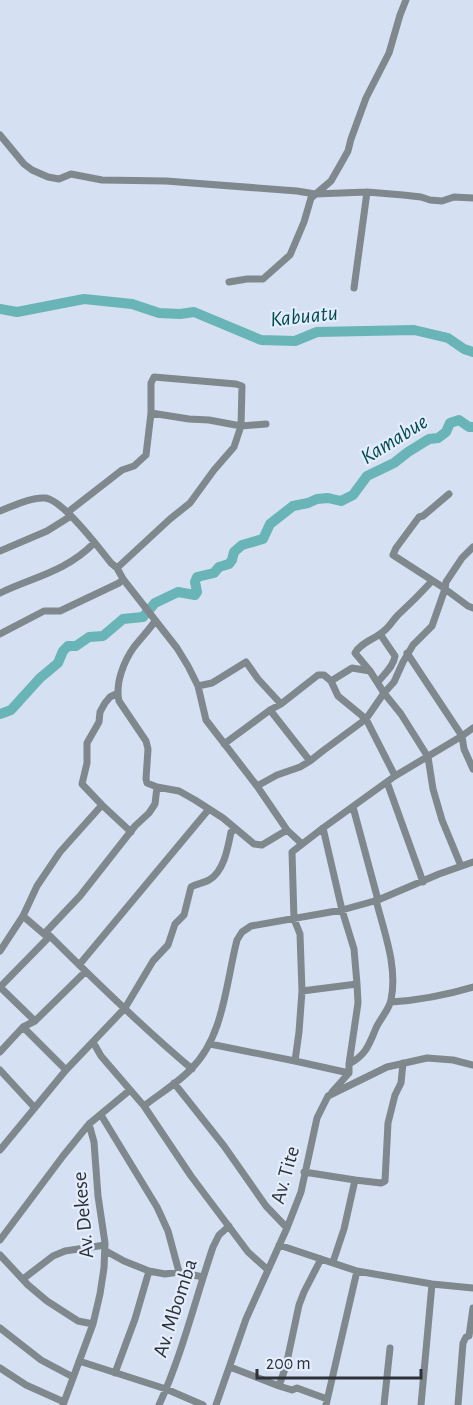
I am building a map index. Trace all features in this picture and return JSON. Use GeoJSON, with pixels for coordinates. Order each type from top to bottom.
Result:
{"type":"FeatureCollection","features":[{"type":"Feature","properties":{"kind":"street"},"geometry":{"type":"LineString","coordinates":[[229,282],[263,279],[294,249],[311,198],[334,177],[348,151],[366,98],[388,53],[399,15],[406,0]]}},
{"type":"Feature","properties":{"kind":"street"},"geometry":{"type":"LineString","coordinates":[[0,135],[24,164],[32,170],[59,179],[71,174],[102,180],[222,185],[315,194],[367,192],[442,201],[454,197],[473,198]]}},
{"type":"Feature","properties":{"kind":"street"},"geometry":{"type":"LineString","coordinates":[[354,288],[367,192]]}},
{"type":"Feature","properties":{"kind":"street"},"geometry":{"type":"LineString","coordinates":[[0,551],[47,531],[122,470],[134,466],[146,455],[151,413],[151,383],[154,377],[242,386],[241,426],[234,447],[190,503],[117,568]]}},
{"type":"Feature","properties":{"kind":"street"},"geometry":{"type":"LineString","coordinates":[[151,413],[241,426],[266,424]]}},
{"type":"Feature","properties":{"kind":"street"},"geometry":{"type":"LineString","coordinates":[[450,494],[419,517],[393,555],[473,608]]}},
{"type":"Feature","properties":{"kind":"street"},"geometry":{"type":"LineString","coordinates":[[0,511],[31,500],[45,498],[53,501],[69,514],[117,568],[177,648],[198,686],[206,720],[257,786],[287,830],[302,844]]}},
{"type":"Feature","properties":{"kind":"street"},"geometry":{"type":"LineString","coordinates":[[0,593],[54,572],[83,555],[94,543]]}},
{"type":"Feature","properties":{"kind":"street"},"geometry":{"type":"LineString","coordinates":[[257,786],[310,761],[366,720],[394,682],[407,653],[432,626],[446,582],[462,558],[473,547]]}},
{"type":"Feature","properties":{"kind":"street"},"geometry":{"type":"LineString","coordinates":[[0,634],[44,610],[60,611],[123,579]]}},
{"type":"Feature","properties":{"kind":"street"},"geometry":{"type":"LineString","coordinates":[[432,581],[380,634],[355,652],[401,714],[428,757],[433,789],[442,820],[461,866]]}},
{"type":"Feature","properties":{"kind":"street"},"geometry":{"type":"LineString","coordinates":[[155,621],[134,647],[123,667],[118,693],[119,701],[146,741],[148,748],[145,775],[147,783],[179,791],[209,809],[250,842],[258,845],[262,845],[287,830]]}},
{"type":"Feature","properties":{"kind":"street"},"geometry":{"type":"LineString","coordinates":[[378,682],[395,660],[395,656],[380,634]]}},
{"type":"Feature","properties":{"kind":"street"},"geometry":{"type":"LineString","coordinates":[[407,653],[462,736],[464,749],[473,769]]}},
{"type":"Feature","properties":{"kind":"street"},"geometry":{"type":"LineString","coordinates":[[198,686],[212,683],[246,662],[281,704]]}},
{"type":"Feature","properties":{"kind":"street"},"geometry":{"type":"LineString","coordinates":[[331,681],[352,668],[370,671]]}},
{"type":"Feature","properties":{"kind":"street"},"geometry":{"type":"LineString","coordinates":[[224,744],[318,675],[324,675],[331,681],[338,696],[366,720],[395,776]]}},
{"type":"Feature","properties":{"kind":"street"},"geometry":{"type":"LineString","coordinates":[[118,693],[105,703],[100,712],[99,722],[87,743],[87,764],[82,784],[130,832]]}},
{"type":"Feature","properties":{"kind":"street"},"geometry":{"type":"LineString","coordinates":[[270,710],[310,761]]}},
{"type":"Feature","properties":{"kind":"street"},"geometry":{"type":"LineString","coordinates":[[294,1061],[302,991],[300,934],[294,919],[293,850],[395,776],[473,728]]}},
{"type":"Feature","properties":{"kind":"street"},"geometry":{"type":"LineString","coordinates":[[387,782],[423,882]]}},
{"type":"Feature","properties":{"kind":"street"},"geometry":{"type":"LineString","coordinates":[[36,1021],[0,987],[80,896],[130,832],[149,813],[155,804],[157,787]]}},
{"type":"Feature","properties":{"kind":"street"},"geometry":{"type":"LineString","coordinates":[[0,951],[23,916],[37,886],[60,852],[102,805]]}},
{"type":"Feature","properties":{"kind":"street"},"geometry":{"type":"LineString","coordinates":[[349,1064],[360,1058],[369,1046],[391,1002],[393,983],[392,965],[353,807]]}},
{"type":"Feature","properties":{"kind":"street"},"geometry":{"type":"LineString","coordinates":[[79,965],[209,809]]}},
{"type":"Feature","properties":{"kind":"street"},"geometry":{"type":"LineString","coordinates":[[210,1044],[349,1073],[350,1047],[358,1004],[354,949],[342,910],[323,828]]}},
{"type":"Feature","properties":{"kind":"street"},"geometry":{"type":"LineString","coordinates":[[0,1150],[66,1070],[125,1008],[153,961],[168,945],[175,924],[184,915],[191,887],[215,875],[227,854],[231,832],[236,830]]}},
{"type":"Feature","properties":{"kind":"street"},"geometry":{"type":"LineString","coordinates":[[144,1106],[192,1069],[210,1044],[223,1006],[237,940],[242,932],[251,926],[342,910],[377,900],[473,862]]}},
{"type":"Feature","properties":{"kind":"street"},"geometry":{"type":"LineString","coordinates":[[23,916],[47,935],[159,1041],[192,1069]]}},
{"type":"Feature","properties":{"kind":"street"},"geometry":{"type":"LineString","coordinates":[[0,1052],[24,1027],[36,1021],[85,972]]}},
{"type":"Feature","properties":{"kind":"street"},"geometry":{"type":"LineString","coordinates":[[302,991],[357,984]]}},
{"type":"Feature","properties":{"kind":"street"},"geometry":{"type":"LineString","coordinates":[[391,1002],[418,1001],[473,987]]}},
{"type":"Feature","properties":{"kind":"street"},"geometry":{"type":"LineString","coordinates":[[24,1027],[66,1070]]}},
{"type":"Feature","properties":{"kind":"street"},"geometry":{"type":"LineString","coordinates":[[93,1042],[101,1056],[144,1106],[191,1176],[248,1252],[268,1270]]}},
{"type":"Feature","properties":{"kind":"street"},"geometry":{"type":"LineString","coordinates":[[328,1096],[387,1067],[403,1063],[427,1058],[453,1060],[473,1065]]}},
{"type":"Feature","properties":{"kind":"street"},"geometry":{"type":"LineString","coordinates":[[304,1172],[383,1183],[388,1124],[395,1095],[401,1083],[403,1063]]}},
{"type":"Feature","properties":{"kind":"street"},"geometry":{"type":"LineString","coordinates":[[0,1070],[34,1107]]}},
{"type":"Feature","properties":{"kind":"street","name":"Av. Tite"},"geometry":{"type":"LineString","coordinates":[[216,1405],[246,1319],[301,1192],[317,1118],[328,1096],[349,1073]]}},
{"type":"Feature","properties":{"kind":"street"},"geometry":{"type":"LineString","coordinates":[[174,1083],[224,1146],[266,1206],[287,1228]]}},
{"type":"Feature","properties":{"kind":"street"},"geometry":{"type":"LineString","coordinates":[[0,1240],[89,1124],[130,1090]]}},
{"type":"Feature","properties":{"kind":"street"},"geometry":{"type":"LineString","coordinates":[[101,1115],[165,1223],[179,1272]]}},
{"type":"Feature","properties":{"kind":"street","name":"Av. Dekese"},"geometry":{"type":"LineString","coordinates":[[64,1404],[93,1324],[100,1294],[105,1248],[94,1142],[89,1124]]}},
{"type":"Feature","properties":{"kind":"street"},"geometry":{"type":"LineString","coordinates":[[333,1262],[344,1229],[355,1180]]}},
{"type":"Feature","properties":{"kind":"street","name":"Av. Mbomba"},"geometry":{"type":"LineString","coordinates":[[159,1405],[216,1241],[229,1226]]}},
{"type":"Feature","properties":{"kind":"street"},"geometry":{"type":"LineString","coordinates":[[279,1245],[357,1271],[432,1284],[473,1288]]}},
{"type":"Feature","properties":{"kind":"street"},"geometry":{"type":"LineString","coordinates":[[23,1279],[53,1256],[65,1251],[105,1248],[124,1261],[149,1271],[165,1274],[179,1272],[203,1277]]}},
{"type":"Feature","properties":{"kind":"street"},"geometry":{"type":"LineString","coordinates":[[0,1255],[47,1301],[78,1321],[93,1324]]}},
{"type":"Feature","properties":{"kind":"street"},"geometry":{"type":"LineString","coordinates":[[279,1386],[286,1366],[299,1305],[321,1259]]}},
{"type":"Feature","properties":{"kind":"street"},"geometry":{"type":"LineString","coordinates":[[116,1373],[149,1271]]}},
{"type":"Feature","properties":{"kind":"street"},"geometry":{"type":"LineString","coordinates":[[230,1367],[279,1386],[292,1390],[297,1388],[326,1402],[357,1271]]}},
{"type":"Feature","properties":{"kind":"street"},"geometry":{"type":"LineString","coordinates":[[421,1405],[432,1284]]}},
{"type":"Feature","properties":{"kind":"street"},"geometry":{"type":"LineString","coordinates":[[458,1405],[463,1343],[466,1337],[471,1336],[473,1308]]}},
{"type":"Feature","properties":{"kind":"street"},"geometry":{"type":"LineString","coordinates":[[0,1328],[41,1360],[73,1377]]}},
{"type":"Feature","properties":{"kind":"street"},"geometry":{"type":"LineString","coordinates":[[384,1405],[390,1348]]}},
{"type":"Feature","properties":{"kind":"street"},"geometry":{"type":"LineString","coordinates":[[79,1361],[166,1389],[203,1405]]}},
{"type":"Feature","properties":{"kind":"street"},"geometry":{"type":"LineString","coordinates":[[0,1368],[26,1385],[64,1404]]}},
{"type":"Feature","properties":{"kind":"waterway","name":"Kabuatu"},"geometry":{"type":"LineString","coordinates":[[0,309],[17,312],[84,299],[132,304],[159,313],[194,312],[261,340],[295,341],[317,332],[414,330],[448,338],[473,352]]}},
{"type":"Feature","properties":{"kind":"waterway","name":"Kamabue"},"geometry":{"type":"LineString","coordinates":[[0,714],[11,710],[40,678],[58,663],[68,646],[76,646],[89,637],[103,636],[123,619],[143,617],[155,603],[178,592],[195,595],[197,577],[214,573],[219,567],[229,564],[234,552],[242,545],[263,539],[270,524],[293,506],[317,499],[328,498],[341,501],[353,495],[367,476],[394,463],[429,439],[438,438],[446,432],[450,423],[459,420],[473,427]]}}]}
